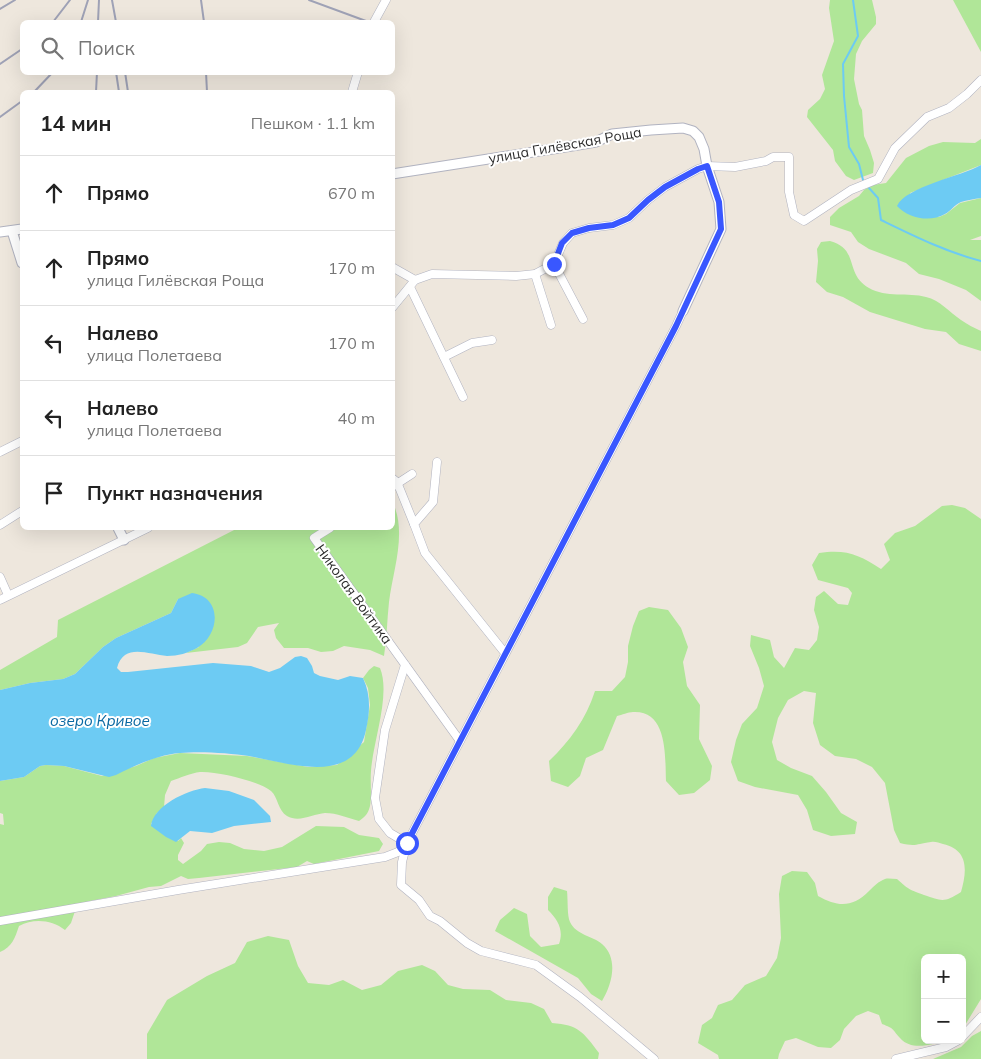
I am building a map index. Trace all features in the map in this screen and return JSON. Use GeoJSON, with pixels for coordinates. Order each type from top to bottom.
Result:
{"type":"FeatureCollection","features":[{"type":"Feature","properties":{"kind":"street"},"geometry":{"type":"LineString","coordinates":[[375,20],[386,0]]}},
{"type":"Feature","properties":{"kind":"street"},"geometry":{"type":"LineString","coordinates":[[353,90],[357,75]]}},
{"type":"Feature","properties":{"kind":"street"},"geometry":{"type":"LineString","coordinates":[[395,304],[415,280],[432,274],[516,276],[535,274],[554,264],[562,243],[572,233],[589,228],[613,225],[629,218],[665,187],[707,166],[735,167],[766,161],[772,157],[789,157],[789,192],[794,214],[804,221],[851,190],[878,179],[895,148],[927,117],[949,108],[981,80]]}},
{"type":"Feature","properties":{"kind":"street","name":"улица Гилёвская Роща"},"geometry":{"type":"LineString","coordinates":[[395,174],[596,142],[612,134],[674,128],[693,131],[699,137],[704,149],[707,166],[719,202],[721,229],[682,311]]}},
{"type":"Feature","properties":{"kind":"street"},"geometry":{"type":"LineString","coordinates":[[0,232],[20,229]]}},
{"type":"Feature","properties":{"kind":"street"},"geometry":{"type":"LineString","coordinates":[[12,231],[20,257]]}},
{"type":"Feature","properties":{"kind":"street"},"geometry":{"type":"LineString","coordinates":[[554,264],[583,319]]}},
{"type":"Feature","properties":{"kind":"street"},"geometry":{"type":"LineString","coordinates":[[395,268],[415,280]]}},
{"type":"Feature","properties":{"kind":"street"},"geometry":{"type":"LineString","coordinates":[[535,274],[551,325]]}},
{"type":"Feature","properties":{"kind":"street"},"geometry":{"type":"LineString","coordinates":[[410,287],[463,397]]}},
{"type":"Feature","properties":{"kind":"street"},"geometry":{"type":"LineString","coordinates":[[654,1059],[580,997],[536,965],[481,950],[467,942],[440,921],[430,916],[419,900],[401,885],[402,862],[407,843],[676,326],[682,311]]}},
{"type":"Feature","properties":{"kind":"street"},"geometry":{"type":"LineString","coordinates":[[444,356],[472,343],[492,340]]}},
{"type":"Feature","properties":{"kind":"street"},"geometry":{"type":"LineString","coordinates":[[0,452],[20,442]]}},
{"type":"Feature","properties":{"kind":"street"},"geometry":{"type":"LineString","coordinates":[[414,524],[433,502],[437,462]]}},
{"type":"Feature","properties":{"kind":"street"},"geometry":{"type":"LineString","coordinates":[[395,482],[412,474]]}},
{"type":"Feature","properties":{"kind":"street"},"geometry":{"type":"LineString","coordinates":[[395,485],[414,524],[425,553],[506,654]]}},
{"type":"Feature","properties":{"kind":"street"},"geometry":{"type":"LineString","coordinates":[[0,526],[20,512]]}},
{"type":"Feature","properties":{"kind":"street"},"geometry":{"type":"LineString","coordinates":[[119,530],[124,540]]}},
{"type":"Feature","properties":{"kind":"street"},"geometry":{"type":"LineString","coordinates":[[0,600],[144,530]]}},
{"type":"Feature","properties":{"kind":"street","name":"Николая Войтика"},"geometry":{"type":"LineString","coordinates":[[327,530],[314,538],[405,665]]}},
{"type":"Feature","properties":{"kind":"street"},"geometry":{"type":"LineString","coordinates":[[0,577],[8,595]]}},
{"type":"Feature","properties":{"kind":"street"},"geometry":{"type":"LineString","coordinates":[[405,665],[460,741]]}},
{"type":"Feature","properties":{"kind":"street"},"geometry":{"type":"LineString","coordinates":[[405,665],[384,730],[376,798],[379,818],[390,833],[407,843]]}},
{"type":"Feature","properties":{"kind":"street"},"geometry":{"type":"LineString","coordinates":[[0,921],[386,857],[398,852],[407,843]]}},
{"type":"Feature","properties":{"kind":"street"},"geometry":{"type":"LineString","coordinates":[[966,1033],[981,1017]]}},
{"type":"Feature","properties":{"kind":"street"},"geometry":{"type":"LineString","coordinates":[[896,1059],[952,1044]]}},
{"type":"Feature","properties":{"kind":"green space"},"geometry":{"type":"Polygon","coordinates":[[[830,0],[872,0],[876,17],[876,24],[862,41],[856,54],[854,79],[862,110],[864,136],[874,163],[873,173],[854,180],[846,176],[835,161],[833,150],[807,117],[808,110],[820,99],[825,89],[822,75],[834,41],[829,8],[830,0]]]}},
{"type":"Feature","properties":{"kind":"green space"},"geometry":{"type":"Polygon","coordinates":[[[953,0],[981,0],[981,52],[953,0]]]}},
{"type":"Feature","properties":{"kind":"green space"},"geometry":{"type":"Polygon","coordinates":[[[981,139],[981,165],[910,193],[915,217],[939,217],[960,203],[981,198],[981,236],[970,240],[981,240],[981,301],[966,290],[939,279],[919,274],[906,263],[869,249],[858,242],[851,232],[830,225],[830,217],[839,208],[873,185],[886,183],[906,158],[929,146],[943,142],[975,143],[981,139]]]}},
{"type":"Feature","properties":{"kind":"green space"},"geometry":{"type":"Polygon","coordinates":[[[830,241],[845,250],[857,276],[869,288],[883,293],[931,299],[981,331],[981,351],[959,344],[946,332],[925,329],[870,312],[843,297],[827,292],[816,282],[817,249],[821,242],[830,241]]]}},
{"type":"Feature","properties":{"kind":"green space"},"geometry":{"type":"Polygon","coordinates":[[[952,505],[965,508],[981,519],[981,999],[966,1023],[966,954],[921,954],[921,1044],[934,1044],[916,1046],[905,1042],[891,1028],[882,1024],[879,1015],[868,1011],[856,1016],[844,1029],[840,1040],[831,1048],[818,1047],[796,1038],[785,1041],[778,1059],[719,1059],[718,1055],[698,1043],[702,1025],[712,1018],[718,1005],[732,1000],[745,985],[766,976],[777,958],[781,938],[779,894],[782,876],[792,871],[807,872],[815,883],[818,896],[838,904],[851,903],[863,897],[878,883],[888,879],[897,879],[912,890],[939,900],[951,898],[961,892],[965,869],[962,856],[958,851],[936,842],[913,845],[900,843],[894,830],[885,783],[872,767],[856,759],[835,756],[820,745],[813,723],[816,693],[804,691],[788,700],[778,718],[772,742],[777,760],[812,776],[841,813],[857,822],[855,834],[831,836],[813,830],[807,810],[798,795],[755,787],[738,781],[731,762],[742,724],[757,708],[764,686],[750,646],[751,635],[770,640],[774,657],[784,668],[795,648],[809,650],[817,640],[819,627],[814,610],[816,597],[824,591],[838,604],[848,605],[852,593],[848,588],[818,580],[812,565],[819,553],[837,552],[852,554],[881,569],[890,560],[884,544],[895,533],[915,526],[942,506],[952,505]]]}},
{"type":"Feature","properties":{"kind":"green space"},"geometry":{"type":"Polygon","coordinates":[[[395,509],[397,515],[399,527],[398,552],[389,602],[384,656],[370,650],[344,646],[333,651],[321,652],[308,648],[284,648],[276,638],[274,630],[279,623],[258,627],[247,643],[238,647],[186,653],[199,647],[178,599],[171,613],[116,638],[103,647],[75,674],[63,679],[30,683],[0,690],[0,670],[57,637],[58,620],[234,530],[395,530],[395,509]]]}},
{"type":"Feature","properties":{"kind":"green space"},"geometry":{"type":"Polygon","coordinates":[[[649,607],[668,610],[681,628],[688,647],[683,662],[687,686],[700,705],[699,739],[712,766],[710,780],[694,793],[679,795],[666,781],[664,748],[659,727],[653,719],[644,713],[629,712],[617,716],[603,750],[586,758],[580,776],[568,787],[551,781],[549,761],[564,746],[576,729],[587,711],[595,691],[612,691],[625,677],[628,662],[628,646],[633,626],[639,611],[649,607]]]}},
{"type":"Feature","properties":{"kind":"green space"},"geometry":{"type":"Polygon","coordinates":[[[374,666],[380,668],[383,679],[383,705],[372,759],[370,806],[365,817],[361,820],[325,813],[296,819],[292,818],[284,814],[271,791],[265,787],[237,777],[200,772],[171,781],[165,795],[164,807],[157,813],[151,824],[178,841],[181,838],[184,843],[178,855],[178,860],[183,864],[201,851],[207,844],[230,843],[244,849],[264,851],[282,847],[316,826],[344,827],[359,835],[379,838],[383,844],[379,851],[314,864],[307,861],[297,867],[188,879],[181,876],[161,886],[149,887],[90,901],[75,911],[71,923],[65,930],[49,922],[25,923],[19,926],[10,945],[0,952],[0,824],[4,825],[3,814],[0,813],[0,781],[24,777],[40,766],[46,765],[64,766],[102,776],[136,766],[154,758],[180,753],[247,756],[308,767],[337,765],[364,742],[370,705],[368,688],[363,678],[374,666]]]}},
{"type":"Feature","properties":{"kind":"green space"},"geometry":{"type":"Polygon","coordinates":[[[554,887],[567,891],[568,916],[576,930],[602,944],[611,957],[611,979],[602,1001],[591,994],[578,978],[495,931],[500,920],[514,908],[527,914],[530,936],[541,947],[559,944],[561,934],[559,926],[548,910],[548,897],[554,887]]]}},
{"type":"Feature","properties":{"kind":"green space"},"geometry":{"type":"Polygon","coordinates":[[[268,936],[289,940],[298,966],[308,983],[329,985],[343,980],[362,990],[381,985],[398,971],[422,965],[435,971],[448,985],[463,989],[490,990],[506,1000],[531,1003],[544,1009],[552,1023],[575,1028],[580,1031],[599,1053],[598,1059],[147,1059],[147,1034],[167,1000],[207,976],[235,963],[247,942],[268,936]]]}},
{"type":"Feature","properties":{"kind":"green space"},"geometry":{"type":"Polygon","coordinates":[[[981,1031],[981,1059],[933,1059],[961,1047],[972,1036],[981,1031]]]}},
{"type":"Feature","properties":{"kind":"water"},"geometry":{"type":"Polygon","coordinates":[[[981,165],[981,198],[961,202],[939,217],[926,219],[907,214],[897,206],[902,199],[911,193],[981,165]]]}},
{"type":"Feature","properties":{"kind":"water","name":"озеро Кривое"},"geometry":{"type":"Polygon","coordinates":[[[192,593],[202,596],[209,601],[213,609],[215,617],[214,626],[205,642],[194,650],[183,654],[167,656],[138,652],[125,655],[120,660],[117,668],[121,672],[213,663],[251,666],[269,672],[280,668],[295,657],[301,656],[307,658],[314,673],[320,676],[338,680],[350,676],[363,678],[369,697],[369,710],[366,730],[359,748],[348,759],[334,765],[318,767],[300,766],[241,755],[188,752],[155,758],[109,777],[64,766],[46,765],[40,766],[24,777],[0,781],[0,690],[30,683],[63,679],[75,674],[103,647],[116,638],[171,613],[178,599],[192,593]]]}},
{"type":"Feature","properties":{"kind":"water"},"geometry":{"type":"Polygon","coordinates":[[[205,788],[229,791],[254,800],[270,816],[271,822],[234,826],[212,833],[190,831],[176,842],[151,826],[158,812],[172,800],[189,792],[205,788]]]}},
{"type":"Feature","properties":{"kind":"waterway"},"geometry":{"type":"LineString","coordinates":[[853,0],[858,36],[843,64],[844,96],[849,147],[859,164],[863,180]]}},
{"type":"Feature","properties":{"kind":"waterway"},"geometry":{"type":"LineString","coordinates":[[869,188],[878,198],[881,220],[918,238],[981,261]]}},
{"type":"Feature","properties":{"kind":"railway"},"geometry":{"type":"LineString","coordinates":[[0,9],[15,0]]}},
{"type":"Feature","properties":{"kind":"railway"},"geometry":{"type":"LineString","coordinates":[[55,20],[70,0]]}},
{"type":"Feature","properties":{"kind":"railway"},"geometry":{"type":"LineString","coordinates":[[82,20],[88,0]]}},
{"type":"Feature","properties":{"kind":"railway"},"geometry":{"type":"LineString","coordinates":[[98,20],[99,0]]}},
{"type":"Feature","properties":{"kind":"railway"},"geometry":{"type":"LineString","coordinates":[[112,0],[116,20]]}},
{"type":"Feature","properties":{"kind":"railway"},"geometry":{"type":"LineString","coordinates":[[201,0],[204,20]]}},
{"type":"Feature","properties":{"kind":"railway"},"geometry":{"type":"LineString","coordinates":[[309,0],[363,20]]}},
{"type":"Feature","properties":{"kind":"railway"},"geometry":{"type":"LineString","coordinates":[[0,64],[20,50]]}},
{"type":"Feature","properties":{"kind":"railway"},"geometry":{"type":"LineString","coordinates":[[36,90],[50,75]]}},
{"type":"Feature","properties":{"kind":"railway"},"geometry":{"type":"LineString","coordinates":[[96,90],[97,75]]}},
{"type":"Feature","properties":{"kind":"railway"},"geometry":{"type":"LineString","coordinates":[[116,75],[119,90]]}},
{"type":"Feature","properties":{"kind":"railway"},"geometry":{"type":"LineString","coordinates":[[125,75],[128,90]]}},
{"type":"Feature","properties":{"kind":"railway"},"geometry":{"type":"LineString","coordinates":[[206,75],[207,90]]}},
{"type":"Feature","properties":{"kind":"railway"},"geometry":{"type":"LineString","coordinates":[[0,117],[20,102]]}},
{"type":"Feature","properties":{"kind":"route"},"geometry":{"type":"LineString","coordinates":[[407,843],[676,326],[721,229],[719,202],[707,166],[665,187],[629,218],[613,225],[589,228],[572,233],[562,243],[554,264]]}}]}
